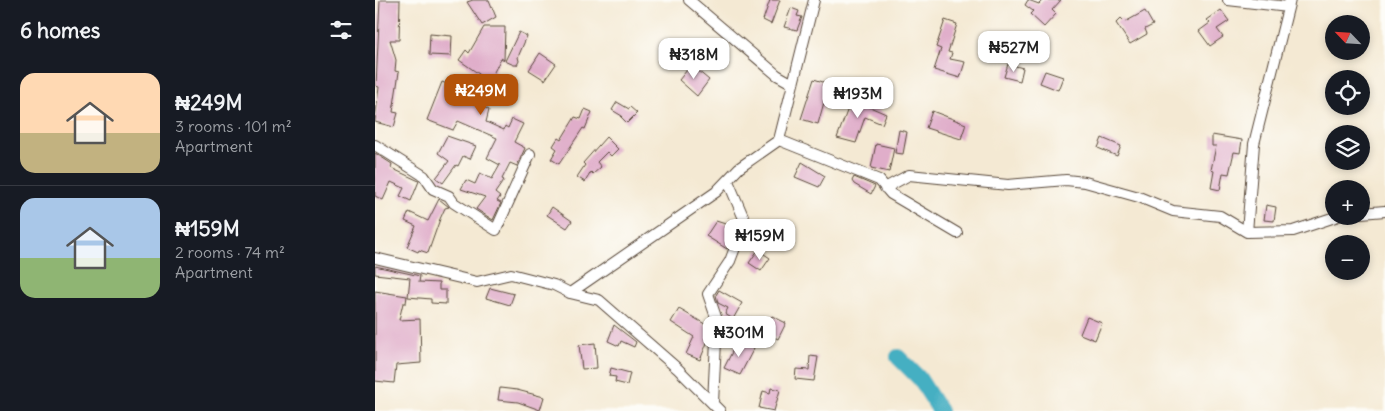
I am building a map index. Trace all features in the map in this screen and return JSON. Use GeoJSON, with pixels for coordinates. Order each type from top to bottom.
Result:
{"type":"FeatureCollection","features":[{"type":"Feature","properties":{"kind":"street"},"geometry":{"type":"LineString","coordinates":[[689,0],[777,74],[793,84]]}},
{"type":"Feature","properties":{"kind":"street"},"geometry":{"type":"LineString","coordinates":[[570,293],[716,192],[739,168],[779,140],[814,0]]}},
{"type":"Feature","properties":{"kind":"street"},"geometry":{"type":"LineString","coordinates":[[1228,0],[1289,4],[1254,144],[1247,232]]}},
{"type":"Feature","properties":{"kind":"street"},"geometry":{"type":"LineString","coordinates":[[779,140],[879,180],[891,194],[957,234]]}},
{"type":"Feature","properties":{"kind":"street"},"geometry":{"type":"LineString","coordinates":[[375,145],[424,176],[433,189],[449,196],[453,203],[496,230],[531,154]]}},
{"type":"Feature","properties":{"kind":"street"},"geometry":{"type":"LineString","coordinates":[[885,188],[909,175],[1007,185],[1066,180],[1085,182],[1139,197],[1173,211],[1220,216],[1247,232],[1293,231],[1325,220]]}},
{"type":"Feature","properties":{"kind":"street"},"geometry":{"type":"LineString","coordinates":[[713,403],[717,320],[708,294],[730,261],[745,221],[728,181]]}},
{"type":"Feature","properties":{"kind":"street"},"geometry":{"type":"LineString","coordinates":[[1370,212],[1385,211]]}},
{"type":"Feature","properties":{"kind":"street"},"geometry":{"type":"LineString","coordinates":[[375,258],[477,282],[511,274],[555,285],[570,293],[599,300],[720,411]]}},
{"type":"Feature","properties":{"kind":"building"},"geometry":{"type":"Polygon","coordinates":[[[380,0],[400,0],[399,40],[390,40],[396,60],[395,71],[399,72],[393,112],[398,113],[394,127],[375,122],[379,87],[376,86],[380,0]]]}},
{"type":"Feature","properties":{"kind":"building"},"geometry":{"type":"Polygon","coordinates":[[[489,0],[496,17],[482,25],[467,2],[489,0]]]}},
{"type":"Feature","properties":{"kind":"building"},"geometry":{"type":"Polygon","coordinates":[[[770,0],[780,0],[771,24],[763,20],[770,0]]]}},
{"type":"Feature","properties":{"kind":"building"},"geometry":{"type":"Polygon","coordinates":[[[1028,0],[1039,4],[1043,0],[1061,0],[1052,10],[1056,14],[1044,27],[1030,14],[1033,11],[1025,5],[1028,0]]]}},
{"type":"Feature","properties":{"kind":"building"},"geometry":{"type":"Polygon","coordinates":[[[791,8],[799,11],[797,16],[802,17],[797,30],[784,27],[791,8]]]}},
{"type":"Feature","properties":{"kind":"building"},"geometry":{"type":"Polygon","coordinates":[[[1221,10],[1229,21],[1217,29],[1223,37],[1210,46],[1199,31],[1210,23],[1207,20],[1221,10]]]}},
{"type":"Feature","properties":{"kind":"building"},"geometry":{"type":"Polygon","coordinates":[[[1145,11],[1153,25],[1145,29],[1147,34],[1130,44],[1116,23],[1121,18],[1125,22],[1145,11]]]}},
{"type":"Feature","properties":{"kind":"building"},"geometry":{"type":"Polygon","coordinates":[[[945,20],[957,24],[948,52],[952,53],[950,59],[965,62],[960,78],[934,70],[941,49],[936,47],[945,20]]]}},
{"type":"Feature","properties":{"kind":"building"},"geometry":{"type":"Polygon","coordinates":[[[484,27],[505,27],[504,60],[501,58],[478,104],[489,110],[486,122],[504,130],[505,126],[508,128],[512,119],[523,124],[514,142],[525,148],[517,166],[510,163],[502,179],[504,180],[495,193],[500,197],[497,201],[501,203],[493,220],[476,209],[485,197],[461,189],[466,180],[475,184],[480,173],[492,179],[500,165],[487,158],[497,138],[458,121],[453,130],[427,120],[442,82],[467,92],[468,90],[471,91],[479,74],[459,60],[466,50],[469,53],[484,27]]]}},
{"type":"Feature","properties":{"kind":"building"},"geometry":{"type":"Polygon","coordinates":[[[519,32],[527,36],[518,57],[519,61],[517,65],[514,65],[505,61],[519,32]]]}},
{"type":"Feature","properties":{"kind":"building"},"geometry":{"type":"Polygon","coordinates":[[[430,34],[452,36],[451,56],[429,55],[430,34]]]}},
{"type":"Feature","properties":{"kind":"building"},"geometry":{"type":"Polygon","coordinates":[[[540,53],[556,64],[545,80],[529,70],[540,53]]]}},
{"type":"Feature","properties":{"kind":"building"},"geometry":{"type":"Polygon","coordinates":[[[1008,64],[1023,68],[1020,81],[1004,77],[1008,64]]]}},
{"type":"Feature","properties":{"kind":"building"},"geometry":{"type":"Polygon","coordinates":[[[691,65],[709,80],[697,96],[679,80],[691,65]]]}},
{"type":"Feature","properties":{"kind":"building"},"geometry":{"type":"Polygon","coordinates":[[[1045,71],[1063,77],[1058,90],[1040,83],[1045,71]]]}},
{"type":"Feature","properties":{"kind":"building"},"geometry":{"type":"Polygon","coordinates":[[[814,79],[829,84],[818,124],[801,119],[814,79]]]}},
{"type":"Feature","properties":{"kind":"building"},"geometry":{"type":"Polygon","coordinates":[[[853,95],[864,100],[863,104],[886,114],[882,124],[865,117],[856,143],[837,138],[853,95]]]}},
{"type":"Feature","properties":{"kind":"building"},"geometry":{"type":"Polygon","coordinates":[[[617,102],[629,109],[630,107],[637,113],[627,123],[622,116],[612,110],[617,102]]]}},
{"type":"Feature","properties":{"kind":"building"},"geometry":{"type":"Polygon","coordinates":[[[585,109],[592,112],[585,129],[583,128],[559,164],[551,159],[557,149],[553,146],[558,138],[561,140],[575,117],[581,119],[585,109]]]}},
{"type":"Feature","properties":{"kind":"building"},"geometry":{"type":"Polygon","coordinates":[[[932,111],[966,124],[961,139],[926,128],[932,111]]]}},
{"type":"Feature","properties":{"kind":"building"},"geometry":{"type":"Polygon","coordinates":[[[899,130],[907,132],[903,154],[895,153],[899,130]]]}},
{"type":"Feature","properties":{"kind":"building"},"geometry":{"type":"Polygon","coordinates":[[[1212,135],[1242,140],[1240,153],[1234,152],[1229,174],[1223,173],[1220,190],[1211,188],[1214,171],[1211,170],[1216,146],[1212,146],[1212,135]]]}},
{"type":"Feature","properties":{"kind":"building"},"geometry":{"type":"Polygon","coordinates":[[[447,136],[476,146],[470,159],[463,156],[458,166],[456,165],[443,183],[436,178],[449,161],[438,153],[447,136]]]}},
{"type":"Feature","properties":{"kind":"building"},"geometry":{"type":"Polygon","coordinates":[[[606,137],[618,149],[611,156],[607,152],[597,162],[601,167],[593,174],[591,172],[585,182],[577,177],[585,165],[583,163],[606,137]]]}},
{"type":"Feature","properties":{"kind":"building"},"geometry":{"type":"Polygon","coordinates":[[[1102,138],[1121,146],[1117,156],[1098,148],[1102,138]]]}},
{"type":"Feature","properties":{"kind":"building"},"geometry":{"type":"Polygon","coordinates":[[[876,144],[894,148],[889,172],[871,168],[876,144]]]}},
{"type":"Feature","properties":{"kind":"building"},"geometry":{"type":"Polygon","coordinates":[[[375,153],[392,164],[391,168],[419,181],[411,201],[400,196],[404,188],[391,182],[383,200],[375,196],[375,153]]]}},
{"type":"Feature","properties":{"kind":"building"},"geometry":{"type":"Polygon","coordinates":[[[802,162],[825,176],[819,187],[795,177],[802,162]]]}},
{"type":"Feature","properties":{"kind":"building"},"geometry":{"type":"Polygon","coordinates":[[[854,177],[875,186],[871,194],[854,184],[852,181],[854,177]]]}},
{"type":"Feature","properties":{"kind":"building"},"geometry":{"type":"Polygon","coordinates":[[[439,199],[449,207],[445,208],[428,253],[419,250],[418,252],[407,247],[416,226],[405,221],[409,212],[428,221],[439,199]]]}},
{"type":"Feature","properties":{"kind":"building"},"geometry":{"type":"Polygon","coordinates":[[[1266,205],[1276,207],[1274,221],[1264,220],[1266,205]]]}},
{"type":"Feature","properties":{"kind":"building"},"geometry":{"type":"Polygon","coordinates":[[[552,207],[572,221],[567,228],[547,215],[552,207]]]}},
{"type":"Feature","properties":{"kind":"building"},"geometry":{"type":"Polygon","coordinates":[[[716,221],[735,227],[727,249],[706,236],[716,221]]]}},
{"type":"Feature","properties":{"kind":"building"},"geometry":{"type":"Polygon","coordinates":[[[758,250],[770,258],[761,271],[749,263],[758,250]]]}},
{"type":"Feature","properties":{"kind":"building"},"geometry":{"type":"Polygon","coordinates":[[[375,266],[420,276],[419,282],[439,283],[439,290],[446,290],[446,304],[431,303],[431,299],[408,297],[410,278],[375,274],[375,266]]]}},
{"type":"Feature","properties":{"kind":"building"},"geometry":{"type":"Polygon","coordinates":[[[490,288],[514,294],[510,305],[486,298],[490,288]]]}},
{"type":"Feature","properties":{"kind":"building"},"geometry":{"type":"Polygon","coordinates":[[[719,290],[742,303],[733,319],[725,314],[728,308],[718,303],[716,295],[719,290]]]}},
{"type":"Feature","properties":{"kind":"building"},"geometry":{"type":"Polygon","coordinates":[[[375,291],[407,296],[406,303],[403,303],[399,320],[420,319],[421,363],[396,365],[394,383],[375,381],[375,291]]]}},
{"type":"Feature","properties":{"kind":"building"},"geometry":{"type":"Polygon","coordinates":[[[679,309],[710,327],[709,338],[700,360],[686,354],[694,337],[671,322],[679,309]]]}},
{"type":"Feature","properties":{"kind":"building"},"geometry":{"type":"Polygon","coordinates":[[[772,316],[786,323],[778,339],[764,332],[772,316]]]}},
{"type":"Feature","properties":{"kind":"building"},"geometry":{"type":"Polygon","coordinates":[[[1087,317],[1102,323],[1095,340],[1080,334],[1087,317]]]}},
{"type":"Feature","properties":{"kind":"building"},"geometry":{"type":"Polygon","coordinates":[[[614,325],[636,342],[634,347],[621,341],[619,346],[608,341],[614,325]]]}},
{"type":"Feature","properties":{"kind":"building"},"geometry":{"type":"Polygon","coordinates":[[[738,340],[754,348],[740,375],[724,368],[738,340]]]}},
{"type":"Feature","properties":{"kind":"building"},"geometry":{"type":"Polygon","coordinates":[[[595,343],[597,368],[582,369],[579,345],[595,343]]]}},
{"type":"Feature","properties":{"kind":"building"},"geometry":{"type":"Polygon","coordinates":[[[810,356],[818,357],[814,381],[795,379],[796,369],[809,370],[810,356]]]}},
{"type":"Feature","properties":{"kind":"building"},"geometry":{"type":"Polygon","coordinates":[[[611,368],[630,373],[627,385],[615,382],[616,377],[609,376],[611,368]]]}},
{"type":"Feature","properties":{"kind":"building"},"geometry":{"type":"Polygon","coordinates":[[[500,388],[544,397],[540,410],[518,402],[498,400],[500,388]]]}},
{"type":"Feature","properties":{"kind":"building"},"geometry":{"type":"Polygon","coordinates":[[[771,388],[780,390],[774,411],[759,408],[763,391],[770,393],[771,388]]]}},
{"type":"Feature","properties":{"kind":"waterway"},"geometry":{"type":"LineString","coordinates":[[898,357],[919,378],[940,411]]}}]}
